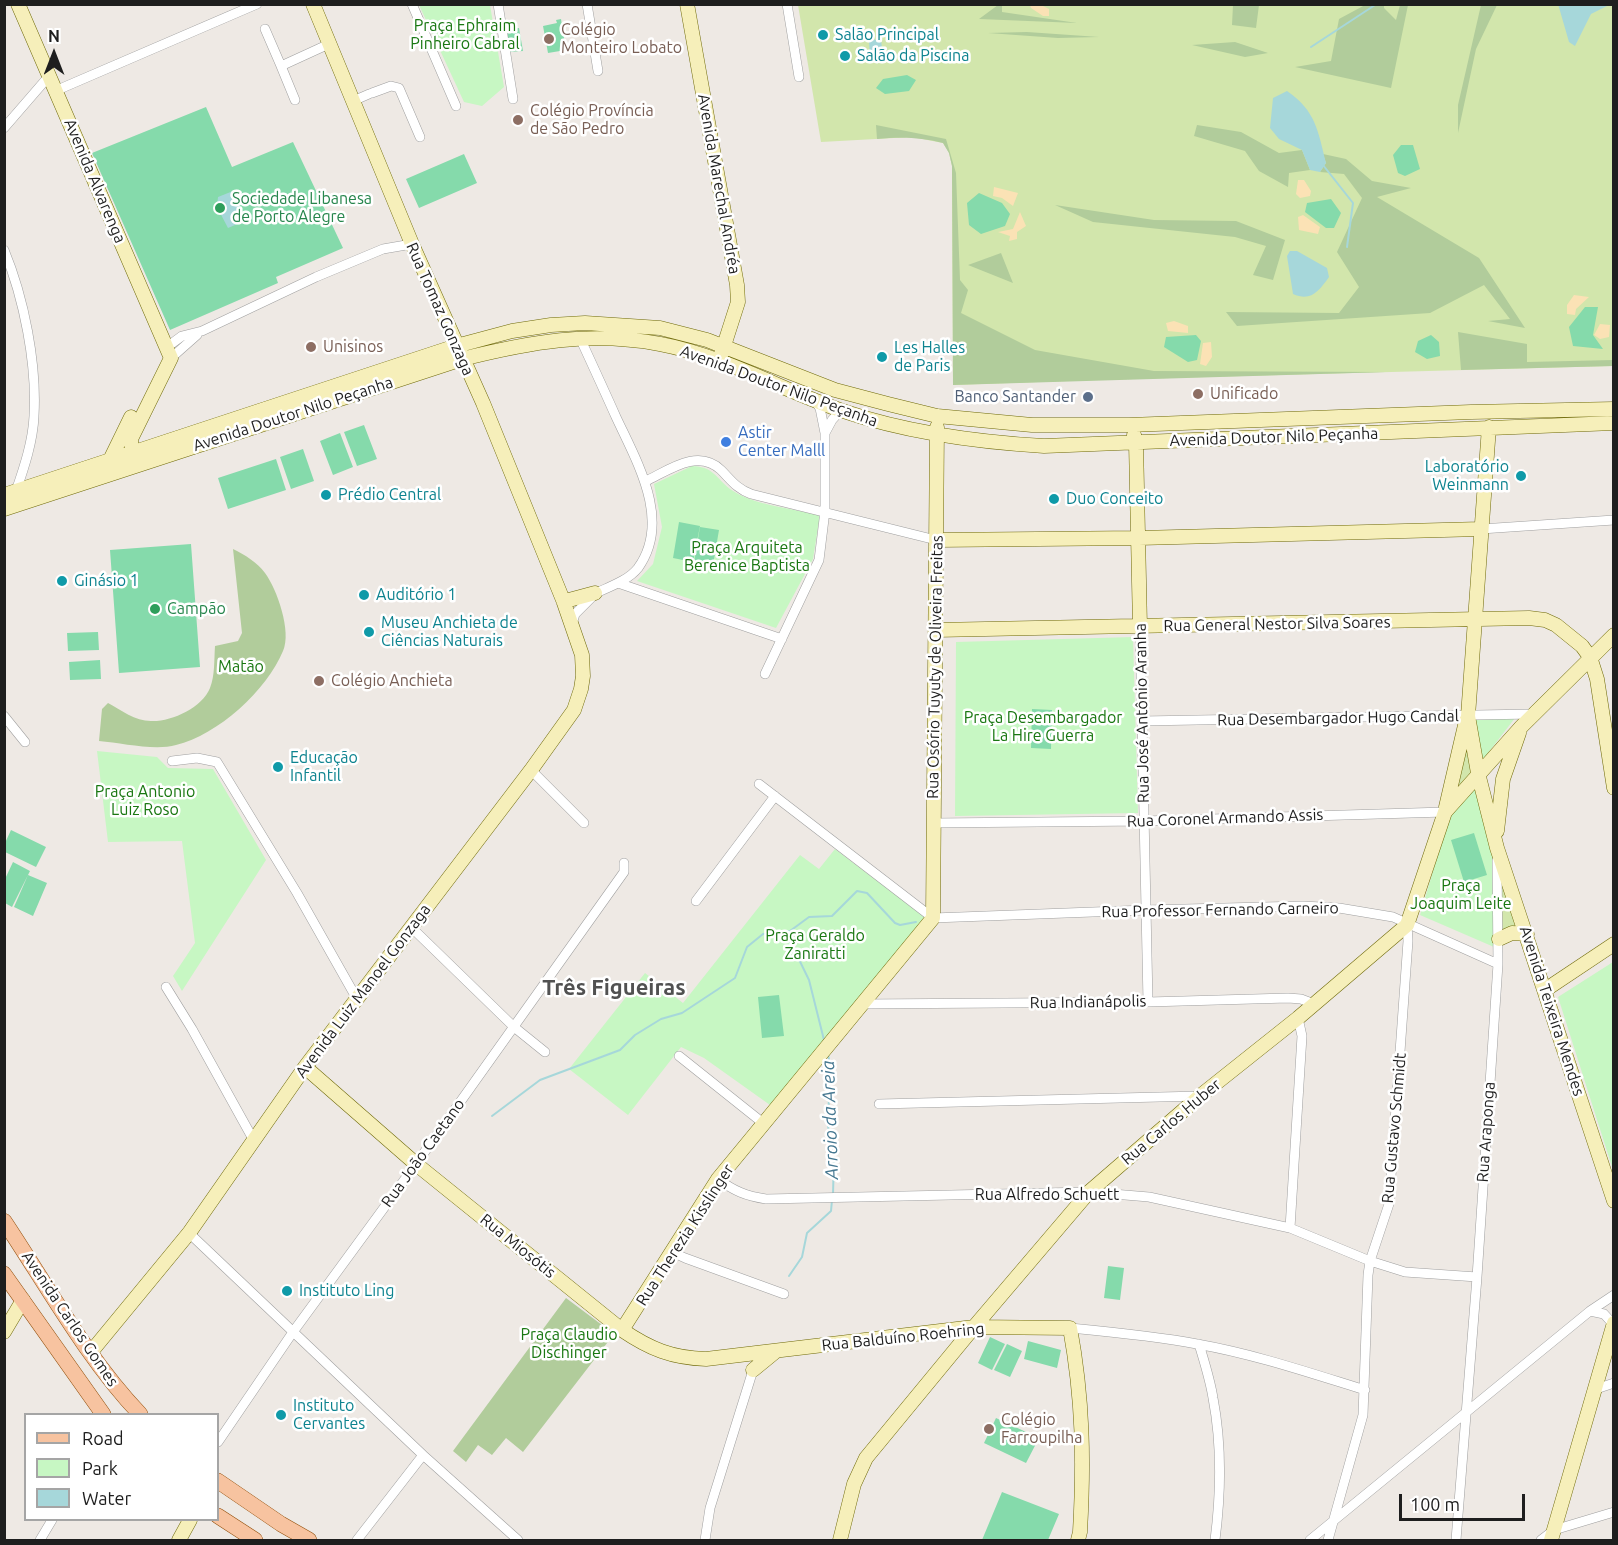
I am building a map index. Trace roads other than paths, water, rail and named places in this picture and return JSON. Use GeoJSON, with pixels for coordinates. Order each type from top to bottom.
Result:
{"type":"FeatureCollection","features":[{"type":"Feature","properties":{"kind":"main road","name":"Avenida Carlos Gomes"},"geometry":{"type":"LineString","coordinates":[[4,1221],[90,1352],[124,1398],[139,1413]]}},
{"type":"Feature","properties":{"kind":"main road","name":"Avenida Carlos Gomes"},"geometry":{"type":"LineString","coordinates":[[4,1274],[102,1413]]}},
{"type":"Feature","properties":{"kind":"main road"},"geometry":{"type":"LineString","coordinates":[[219,1481],[281,1524],[309,1540]]}},
{"type":"Feature","properties":{"kind":"main road"},"geometry":{"type":"LineString","coordinates":[[219,1517],[255,1540]]}},
{"type":"Feature","properties":{"kind":"street","name":"Avenida Alvarenga"},"geometry":{"type":"LineString","coordinates":[[18,4],[169,352]]}},
{"type":"Feature","properties":{"kind":"street"},"geometry":{"type":"LineString","coordinates":[[56,91],[257,4]]}},
{"type":"Feature","properties":{"kind":"street","name":"Rua Tomaz Gonzaga"},"geometry":{"type":"LineString","coordinates":[[313,4],[412,244],[483,403],[567,613]]}},
{"type":"Feature","properties":{"kind":"street"},"geometry":{"type":"LineString","coordinates":[[412,4],[456,106]]}},
{"type":"Feature","properties":{"kind":"street"},"geometry":{"type":"LineString","coordinates":[[498,4],[513,99]]}},
{"type":"Feature","properties":{"kind":"street"},"geometry":{"type":"LineString","coordinates":[[587,4],[598,71]]}},
{"type":"Feature","properties":{"kind":"street","name":"Avenida Marechal Andréa"},"geometry":{"type":"LineString","coordinates":[[687,4],[737,285],[738,302],[719,361]]}},
{"type":"Feature","properties":{"kind":"street"},"geometry":{"type":"LineString","coordinates":[[787,4],[799,77]]}},
{"type":"Feature","properties":{"kind":"street"},"geometry":{"type":"LineString","coordinates":[[265,29],[295,100]]}},
{"type":"Feature","properties":{"kind":"street"},"geometry":{"type":"LineString","coordinates":[[281,66],[329,44]]}},
{"type":"Feature","properties":{"kind":"street"},"geometry":{"type":"LineString","coordinates":[[4,128],[49,76]]}},
{"type":"Feature","properties":{"kind":"street"},"geometry":{"type":"LineString","coordinates":[[353,102],[391,86],[399,88],[420,137]]}},
{"type":"Feature","properties":{"kind":"street"},"geometry":{"type":"LineString","coordinates":[[110,460],[141,408],[169,352],[202,331],[316,277],[391,246],[412,244]]}},
{"type":"Feature","properties":{"kind":"street"},"geometry":{"type":"LineString","coordinates":[[4,250],[12,269],[24,316],[33,368],[34,417],[25,465],[10,493]]}},
{"type":"Feature","properties":{"kind":"street","name":"Avenida Doutor Nilo Peçanha"},"geometry":{"type":"LineString","coordinates":[[4,509],[151,461],[459,353],[512,331],[585,323],[660,328],[693,336],[835,390],[937,416],[1032,425],[1129,425],[1614,409]]}},
{"type":"Feature","properties":{"kind":"street"},"geometry":{"type":"LineString","coordinates":[[580,338],[646,481],[652,519],[649,543],[637,570],[618,583],[596,593],[569,600],[567,613],[574,614],[596,593]]}},
{"type":"Feature","properties":{"kind":"street","name":"Avenida Doutor Nilo Peçanha"},"geometry":{"type":"LineString","coordinates":[[10,493],[459,353],[580,338],[621,339],[659,344],[719,361],[841,410],[886,424],[937,435],[996,443],[1044,446],[1614,423]]}},
{"type":"Feature","properties":{"kind":"street"},"geometry":{"type":"LineString","coordinates":[[765,674],[819,560],[825,511],[825,433],[820,408],[814,399]]}},
{"type":"Feature","properties":{"kind":"street"},"geometry":{"type":"LineString","coordinates":[[141,408],[131,439],[131,447],[133,453],[141,459],[151,461]]}},
{"type":"Feature","properties":{"kind":"street"},"geometry":{"type":"LineString","coordinates":[[825,433],[841,410]]}},
{"type":"Feature","properties":{"kind":"street"},"geometry":{"type":"LineString","coordinates":[[1489,427],[1498,418],[1511,412]]}},
{"type":"Feature","properties":{"kind":"street","name":"Rua Osório Tuyuty de Oliveira Freitas"},"geometry":{"type":"LineString","coordinates":[[933,918],[937,416]]}},
{"type":"Feature","properties":{"kind":"street","name":"Rua José Antônio Aranha"},"geometry":{"type":"LineString","coordinates":[[1129,425],[1136,442],[1148,1002]]}},
{"type":"Feature","properties":{"kind":"street","name":"Avenida Teixeira Mendes"},"geometry":{"type":"LineString","coordinates":[[1489,427],[1468,716],[1478,774],[1497,848],[1614,1201]]}},
{"type":"Feature","properties":{"kind":"street"},"geometry":{"type":"LineString","coordinates":[[646,481],[686,461],[702,461],[715,466],[743,491],[936,540],[1139,538],[1481,528],[1614,520]]}},
{"type":"Feature","properties":{"kind":"street"},"geometry":{"type":"LineString","coordinates":[[801,506],[816,500],[825,490]]}},
{"type":"Feature","properties":{"kind":"street"},"geometry":{"type":"LineString","coordinates":[[618,583],[782,639]]}},
{"type":"Feature","properties":{"kind":"street","name":"Avenida Luiz Manoel Gonzaga"},"geometry":{"type":"LineString","coordinates":[[90,1352],[189,1233],[304,1067],[531,770],[574,710],[583,676],[582,655],[567,613]]}},
{"type":"Feature","properties":{"kind":"street","name":"Rua General Nestor Silva Soares"},"geometry":{"type":"LineString","coordinates":[[936,630],[1528,618],[1545,620],[1556,625],[1582,646],[1590,657]]}},
{"type":"Feature","properties":{"kind":"street"},"geometry":{"type":"LineString","coordinates":[[1445,812],[1533,714],[1614,635]]}},
{"type":"Feature","properties":{"kind":"street"},"geometry":{"type":"LineString","coordinates":[[1590,657],[1597,679],[1614,788]]}},
{"type":"Feature","properties":{"kind":"street","name":"Rua Desembargador Hugo Candal"},"geometry":{"type":"LineString","coordinates":[[1142,721],[1533,714]]}},
{"type":"Feature","properties":{"kind":"street"},"geometry":{"type":"LineString","coordinates":[[4,716],[25,742]]}},
{"type":"Feature","properties":{"kind":"street"},"geometry":{"type":"LineString","coordinates":[[1407,925],[1445,812],[1468,716]]}},
{"type":"Feature","properties":{"kind":"street","name":"Rua Araponga"},"geometry":{"type":"LineString","coordinates":[[1456,1540],[1477,1277],[1499,939],[1498,815],[1503,779],[1522,726]]}},
{"type":"Feature","properties":{"kind":"street"},"geometry":{"type":"LineString","coordinates":[[172,761],[197,758],[217,762],[297,893],[357,999]]}},
{"type":"Feature","properties":{"kind":"street"},"geometry":{"type":"LineString","coordinates":[[531,770],[584,823]]}},
{"type":"Feature","properties":{"kind":"street"},"geometry":{"type":"LineString","coordinates":[[759,784],[933,918]]}},
{"type":"Feature","properties":{"kind":"street"},"geometry":{"type":"LineString","coordinates":[[696,901],[775,796]]}},
{"type":"Feature","properties":{"kind":"street","name":"Rua Coronel Armando Assis"},"geometry":{"type":"LineString","coordinates":[[934,823],[1144,821],[1445,812]]}},
{"type":"Feature","properties":{"kind":"street","name":"Rua João Caetano"},"geometry":{"type":"LineString","coordinates":[[219,1441],[293,1332],[624,872],[624,863]]}},
{"type":"Feature","properties":{"kind":"street","name":"Rua Professor Fernando Carneiro"},"geometry":{"type":"LineString","coordinates":[[933,918],[1303,906],[1339,908],[1393,918],[1497,964]]}},
{"type":"Feature","properties":{"kind":"street","name":"Rua Therezia Kisslinger"},"geometry":{"type":"LineString","coordinates":[[622,1330],[718,1179],[933,918]]}},
{"type":"Feature","properties":{"kind":"street","name":"Rua Carlos Huber"},"geometry":{"type":"LineString","coordinates":[[840,1540],[854,1484],[866,1458],[1089,1192],[1200,1096],[1299,1018],[1407,925]]}},
{"type":"Feature","properties":{"kind":"street","name":"Rua Gustavo Schmidt"},"geometry":{"type":"LineString","coordinates":[[1329,1540],[1363,1415],[1368,1275],[1370,1261],[1389,1204],[1407,953],[1407,925]]}},
{"type":"Feature","properties":{"kind":"street"},"geometry":{"type":"LineString","coordinates":[[411,927],[514,1027],[545,1052]]}},
{"type":"Feature","properties":{"kind":"street"},"geometry":{"type":"LineString","coordinates":[[1499,939],[1512,933],[1527,934]]}},
{"type":"Feature","properties":{"kind":"street"},"geometry":{"type":"LineString","coordinates":[[1545,990],[1614,944]]}},
{"type":"Feature","properties":{"kind":"street"},"geometry":{"type":"LineString","coordinates":[[166,987],[253,1139]]}},
{"type":"Feature","properties":{"kind":"street","name":"Rua Indianápolis"},"geometry":{"type":"LineString","coordinates":[[861,1004],[1148,1002],[1287,998],[1301,999],[1314,1004]]}},
{"type":"Feature","properties":{"kind":"street"},"geometry":{"type":"LineString","coordinates":[[1290,1228],[1302,1036],[1299,1018]]}},
{"type":"Feature","properties":{"kind":"street"},"geometry":{"type":"LineString","coordinates":[[680,1056],[763,1123]]}},
{"type":"Feature","properties":{"kind":"street","name":"Rua Miosótis"},"geometry":{"type":"LineString","coordinates":[[304,1067],[416,1164],[622,1330],[648,1346],[677,1358],[706,1359],[759,1354]]}},
{"type":"Feature","properties":{"kind":"street"},"geometry":{"type":"LineString","coordinates":[[879,1104],[1200,1096]]}},
{"type":"Feature","properties":{"kind":"street","name":"Rua Alfredo Schuett"},"geometry":{"type":"LineString","coordinates":[[718,1179],[732,1190],[747,1197],[766,1198],[1089,1192],[1149,1197],[1290,1228],[1370,1261],[1418,1274],[1477,1277]]}},
{"type":"Feature","properties":{"kind":"street"},"geometry":{"type":"LineString","coordinates":[[189,1233],[423,1455],[518,1540]]}},
{"type":"Feature","properties":{"kind":"street"},"geometry":{"type":"LineString","coordinates":[[672,1252],[784,1294]]}},
{"type":"Feature","properties":{"kind":"street"},"geometry":{"type":"LineString","coordinates":[[1311,1540],[1590,1311],[1614,1295]]}},
{"type":"Feature","properties":{"kind":"street"},"geometry":{"type":"LineString","coordinates":[[4,1332],[23,1300]]}},
{"type":"Feature","properties":{"kind":"street"},"geometry":{"type":"LineString","coordinates":[[1552,1535],[1596,1389],[1613,1323],[1604,1314],[1590,1311]]}},
{"type":"Feature","properties":{"kind":"street","name":"Rua Balduíno Roehring"},"geometry":{"type":"LineString","coordinates":[[759,1354],[974,1327],[1070,1328],[1137,1334],[1199,1344],[1287,1366],[1365,1390]]}},
{"type":"Feature","properties":{"kind":"street"},"geometry":{"type":"LineString","coordinates":[[1070,1328],[1082,1412],[1084,1473],[1078,1540]]}},
{"type":"Feature","properties":{"kind":"street"},"geometry":{"type":"LineString","coordinates":[[1199,1344],[1213,1396],[1218,1436],[1221,1477],[1215,1540]]}},
{"type":"Feature","properties":{"kind":"street"},"geometry":{"type":"LineString","coordinates":[[753,1370],[775,1352]]}},
{"type":"Feature","properties":{"kind":"street"},"geometry":{"type":"LineString","coordinates":[[705,1540],[710,1508],[759,1354]]}},
{"type":"Feature","properties":{"kind":"street"},"geometry":{"type":"LineString","coordinates":[[1596,1389],[1614,1383]]}},
{"type":"Feature","properties":{"kind":"street"},"geometry":{"type":"LineString","coordinates":[[357,1540],[423,1455]]}},
{"type":"Feature","properties":{"kind":"street"},"geometry":{"type":"LineString","coordinates":[[1541,1540],[1614,1512]]}},
{"type":"Feature","properties":{"kind":"street"},"geometry":{"type":"LineString","coordinates":[[40,1540],[51,1521]]}},
{"type":"Feature","properties":{"kind":"street"},"geometry":{"type":"LineString","coordinates":[[179,1540],[189,1521]]}},
{"type":"Feature","properties":{"kind":"water"},"geometry":{"type":"Polygon","coordinates":[[[1558,4],[1609,5],[1591,14],[1575,46],[1569,42],[1558,4]]]}},
{"type":"Feature","properties":{"kind":"water"},"geometry":{"type":"Polygon","coordinates":[[[881,39],[883,59],[870,60],[869,40],[881,39]]]}},
{"type":"Feature","properties":{"kind":"water"},"geometry":{"type":"Polygon","coordinates":[[[1287,91],[1304,106],[1314,122],[1326,163],[1320,172],[1310,170],[1302,150],[1279,139],[1270,128],[1273,98],[1287,91]]]}},
{"type":"Feature","properties":{"kind":"water"},"geometry":{"type":"Polygon","coordinates":[[[233,191],[242,211],[242,222],[228,228],[217,207],[218,197],[233,191]]]}},
{"type":"Feature","properties":{"kind":"water"},"geometry":{"type":"Polygon","coordinates":[[[1290,251],[1297,251],[1327,268],[1329,277],[1322,287],[1310,296],[1293,294],[1287,256],[1290,251]]]}},
{"type":"Feature","properties":{"kind":"waterway","name":"Arroio da Areia"},"geometry":{"type":"LineString","coordinates":[[1311,47],[1375,5]]}},
{"type":"Feature","properties":{"kind":"waterway","name":"Arroio da Areia"},"geometry":{"type":"LineString","coordinates":[[1323,165],[1353,203],[1347,247]]}},
{"type":"Feature","properties":{"kind":"waterway","name":"Arroio da Areia"},"geometry":{"type":"LineString","coordinates":[[824,1040],[809,980],[790,941],[790,931],[809,917],[832,916],[857,891],[867,893],[895,923],[900,925],[916,922]]}},
{"type":"Feature","properties":{"kind":"waterway"},"geometry":{"type":"LineString","coordinates":[[492,1116],[540,1080],[620,1050],[635,1035],[661,1019],[682,1013],[735,978],[747,947],[763,934],[790,931]]}},
{"type":"Feature","properties":{"kind":"waterway","name":"Arroio da Areia"},"geometry":{"type":"LineString","coordinates":[[828,1055],[830,1064],[828,1126],[834,1154],[833,1195]]}},
{"type":"Feature","properties":{"kind":"waterway","name":"Arroio da Areia"},"geometry":{"type":"LineString","coordinates":[[789,1276],[802,1257],[807,1233],[831,1211],[832,1200]]}},
{"type":"Feature","properties":{"kind":"place","name":"Salão Principal"},"geometry":{"type":"Point","coordinates":[823,35]}},
{"type":"Feature","properties":{"kind":"place","name":"Colégio Monteiro Lobato"},"geometry":{"type":"Point","coordinates":[549,39]}},
{"type":"Feature","properties":{"kind":"place","name":"Salão da Piscina"},"geometry":{"type":"Point","coordinates":[845,56]}},
{"type":"Feature","properties":{"kind":"place","name":"Colégio Província de São Pedro"},"geometry":{"type":"Point","coordinates":[518,120]}},
{"type":"Feature","properties":{"kind":"place","name":"Sociedade Libanesa de Porto Alegre"},"geometry":{"type":"Point","coordinates":[220,208]}},
{"type":"Feature","properties":{"kind":"place","name":"Unisinos"},"geometry":{"type":"Point","coordinates":[311,347]}},
{"type":"Feature","properties":{"kind":"place","name":"Les Halles de Paris"},"geometry":{"type":"Point","coordinates":[882,357]}},
{"type":"Feature","properties":{"kind":"place","name":"Unificado"},"geometry":{"type":"Point","coordinates":[1198,394]}},
{"type":"Feature","properties":{"kind":"place","name":"Banco Santander"},"geometry":{"type":"Point","coordinates":[1088,397]}},
{"type":"Feature","properties":{"kind":"place","name":"Astir Center Malll"},"geometry":{"type":"Point","coordinates":[726,442]}},
{"type":"Feature","properties":{"kind":"place","name":"Laboratório Weinmann"},"geometry":{"type":"Point","coordinates":[1521,476]}},
{"type":"Feature","properties":{"kind":"place","name":"Prédio Central"},"geometry":{"type":"Point","coordinates":[326,495]}},
{"type":"Feature","properties":{"kind":"place","name":"Duo Conceito"},"geometry":{"type":"Point","coordinates":[1054,499]}},
{"type":"Feature","properties":{"kind":"place","name":"Ginásio 1"},"geometry":{"type":"Point","coordinates":[62,581]}},
{"type":"Feature","properties":{"kind":"place","name":"Auditório 1"},"geometry":{"type":"Point","coordinates":[364,595]}},
{"type":"Feature","properties":{"kind":"place","name":"Campão"},"geometry":{"type":"Point","coordinates":[155,609]}},
{"type":"Feature","properties":{"kind":"place","name":"Museu Anchieta de Ciências Naturais"},"geometry":{"type":"Point","coordinates":[369,632]}},
{"type":"Feature","properties":{"kind":"place","name":"Colégio Anchieta"},"geometry":{"type":"Point","coordinates":[319,681]}},
{"type":"Feature","properties":{"kind":"place","name":"Educação Infantil"},"geometry":{"type":"Point","coordinates":[278,767]}},
{"type":"Feature","properties":{"kind":"place","name":"Instituto Ling"},"geometry":{"type":"Point","coordinates":[287,1291]}},
{"type":"Feature","properties":{"kind":"place","name":"Instituto Cervantes"},"geometry":{"type":"Point","coordinates":[281,1415]}},
{"type":"Feature","properties":{"kind":"place","name":"Colégio Farroupilha"},"geometry":{"type":"Point","coordinates":[989,1429]}},
{"type":"Feature","properties":{"kind":"district","name":"Três Figueiras"},"geometry":{"type":"Point","coordinates":[614,988]}},
{"type":"Feature","properties":{"kind":"park label","name":"Praça Ephraim Pinheiro Cabral"},"geometry":{"type":"Point","coordinates":[465,35]}},
{"type":"Feature","properties":{"kind":"park label","name":"Praça Arquiteta Berenice Baptista"},"geometry":{"type":"Point","coordinates":[747,557]}},
{"type":"Feature","properties":{"kind":"park label","name":"Matão"},"geometry":{"type":"Point","coordinates":[241,667]}},
{"type":"Feature","properties":{"kind":"park label","name":"Praça Desembargador La Hire Guerra"},"geometry":{"type":"Point","coordinates":[1043,727]}},
{"type":"Feature","properties":{"kind":"park label","name":"Praça Antonio Luiz Roso"},"geometry":{"type":"Point","coordinates":[145,801]}},
{"type":"Feature","properties":{"kind":"park label","name":"Praça Joaquim Leite"},"geometry":{"type":"Point","coordinates":[1461,895]}},
{"type":"Feature","properties":{"kind":"park label","name":"Praça Geraldo Zaniratti"},"geometry":{"type":"Point","coordinates":[815,945]}},
{"type":"Feature","properties":{"kind":"park label","name":"Praça Claudio Dischinger"},"geometry":{"type":"Point","coordinates":[569,1344]}}]}
